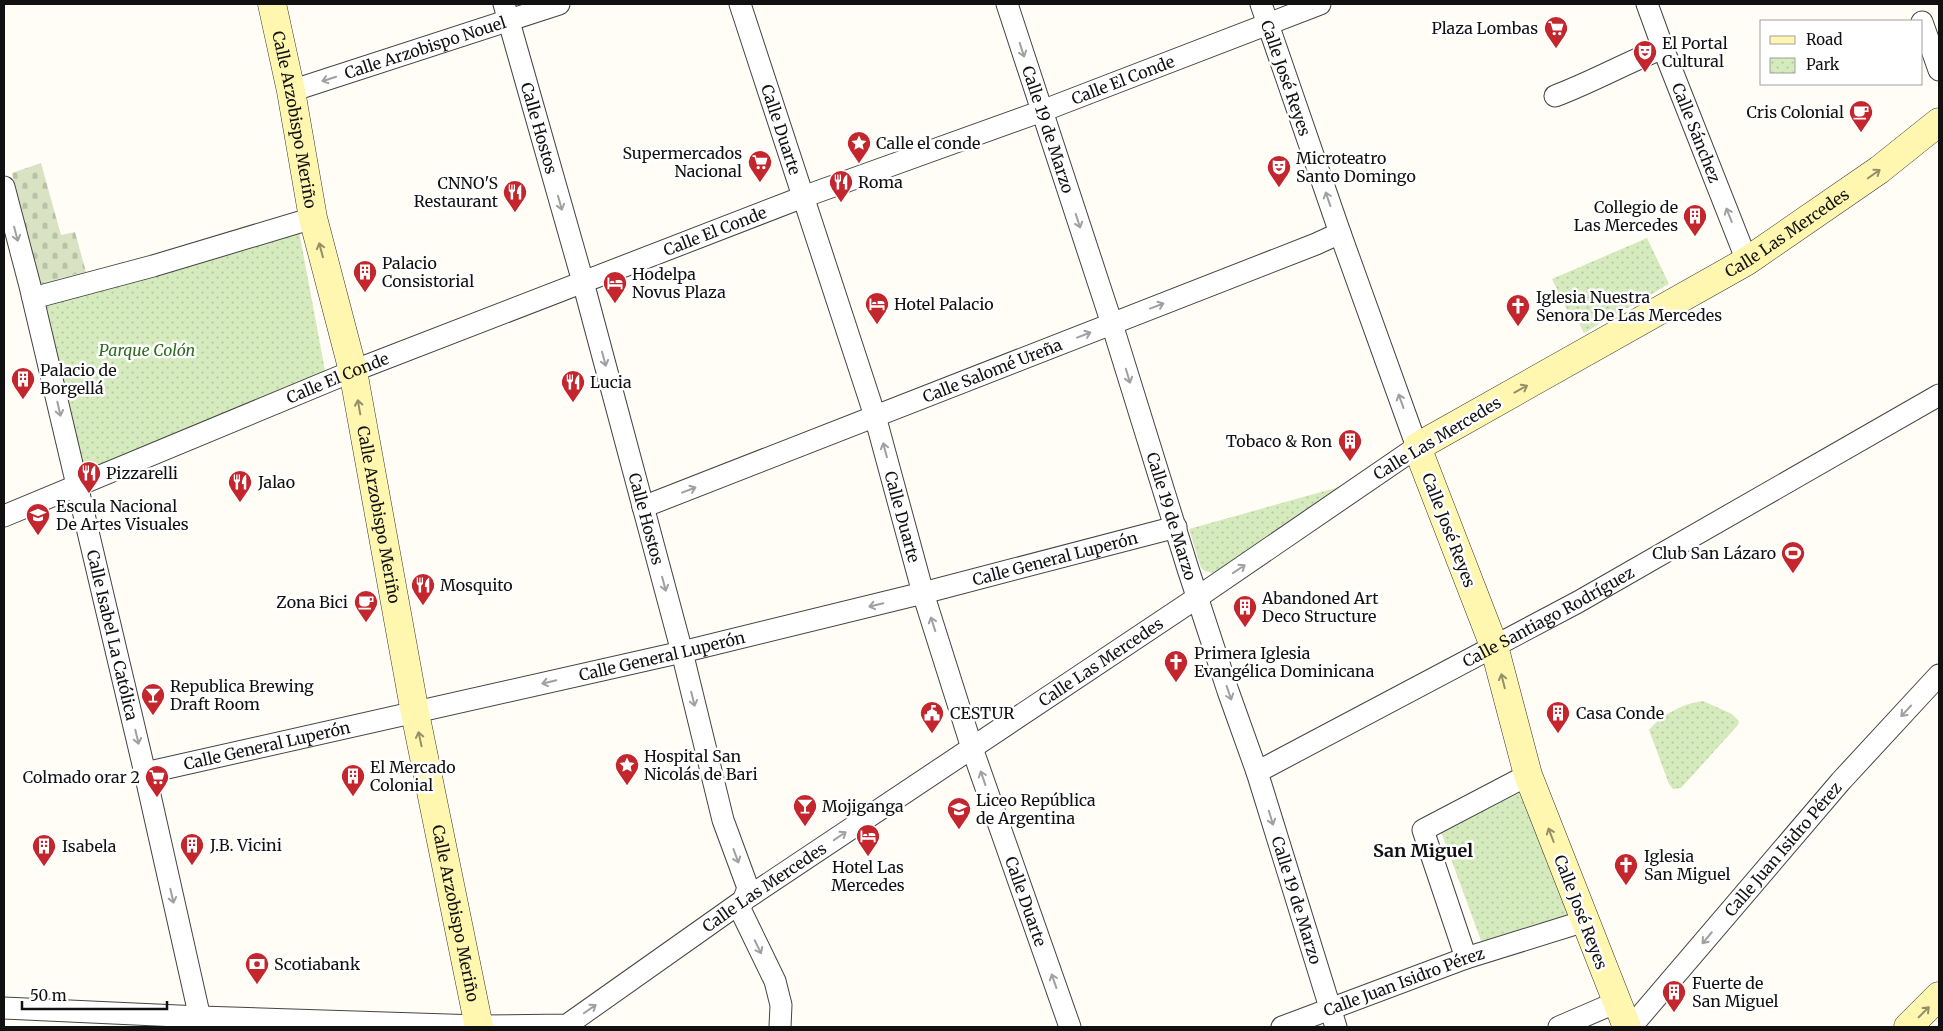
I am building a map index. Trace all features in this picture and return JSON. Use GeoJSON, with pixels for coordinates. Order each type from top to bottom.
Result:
{"type":"FeatureCollection","features":[{"type":"Feature","properties":{"kind":"main road","name":"Calle Arzobispo Meriño"},"geometry":{"type":"LineString","coordinates":[[272,4],[291,91],[313,218],[353,371],[415,713],[479,1027]]}},
{"type":"Feature","properties":{"kind":"main road","name":"Calle Las Mercedes"},"geometry":{"type":"LineString","coordinates":[[1417,447],[1747,261],[1879,170],[1939,122]]}},
{"type":"Feature","properties":{"kind":"main road","name":"Calle José Reyes"},"geometry":{"type":"LineString","coordinates":[[1417,447],[1494,646],[1528,775],[1617,1002],[1629,1027]]}},
{"type":"Feature","properties":{"kind":"main road"},"geometry":{"type":"LineString","coordinates":[[1908,1027],[1939,996]]}},
{"type":"Feature","properties":{"kind":"street","name":"Calle Arzobispo Nouel"},"geometry":{"type":"LineString","coordinates":[[291,91],[506,13],[558,4]]}},
{"type":"Feature","properties":{"kind":"street","name":"Calle Duarte"},"geometry":{"type":"LineString","coordinates":[[740,4],[875,416],[923,593],[972,748],[1070,1027]]}},
{"type":"Feature","properties":{"kind":"street","name":"Calle 19 de Marzo"},"geometry":{"type":"LineString","coordinates":[[1007,4],[1112,324],[1228,691],[1257,772],[1333,1018]]}},
{"type":"Feature","properties":{"kind":"street","name":"Calle José Reyes"},"geometry":{"type":"LineString","coordinates":[[1261,4],[1340,233],[1417,447]]}},
{"type":"Feature","properties":{"kind":"street","name":"Calle El Conde"},"geometry":{"type":"LineString","coordinates":[[4,516],[353,371],[803,197],[1042,111],[1320,4]]}},
{"type":"Feature","properties":{"kind":"street","name":"Calle Sánchez"},"geometry":{"type":"LineString","coordinates":[[1647,4],[1747,261]]}},
{"type":"Feature","properties":{"kind":"street"},"geometry":{"type":"LineString","coordinates":[[1915,4],[1921,20]]}},
{"type":"Feature","properties":{"kind":"street","name":"Calle Hostos"},"geometry":{"type":"LineString","coordinates":[[506,13],[583,282],[682,652],[724,820],[748,888],[741,902],[740,909],[775,981],[781,1005],[780,1027]]}},
{"type":"Feature","properties":{"kind":"street"},"geometry":{"type":"LineString","coordinates":[[1923,25],[1939,70]]}},
{"type":"Feature","properties":{"kind":"street"},"geometry":{"type":"LineString","coordinates":[[1555,96],[1588,83],[1622,65],[1663,48]]}},
{"type":"Feature","properties":{"kind":"street","name":"Calle Isabel La Católica"},"geometry":{"type":"LineString","coordinates":[[4,191],[33,298],[78,486],[201,1022]]}},
{"type":"Feature","properties":{"kind":"street"},"geometry":{"type":"LineString","coordinates":[[33,298],[153,266],[313,218]]}},
{"type":"Feature","properties":{"kind":"street","name":"Calle Salomé Ureña"},"geometry":{"type":"LineString","coordinates":[[643,507],[1340,233]]}},
{"type":"Feature","properties":{"kind":"street","name":"Calle Santiago Rodríguez"},"geometry":{"type":"LineString","coordinates":[[1257,772],[1578,602],[1939,395]]}},
{"type":"Feature","properties":{"kind":"street","name":"Calle Las Mercedes"},"geometry":{"type":"LineString","coordinates":[[4,1008],[201,1022],[479,1027],[567,1025],[741,902],[1198,597],[1417,447]]}},
{"type":"Feature","properties":{"kind":"street","name":"Calle General Luperón"},"geometry":{"type":"LineString","coordinates":[[145,772],[682,652],[923,593],[1176,527]]}},
{"type":"Feature","properties":{"kind":"street","name":"Calle Juan Isidro Pérez"},"geometry":{"type":"LineString","coordinates":[[1629,1027],[1841,781],[1939,675]]}},
{"type":"Feature","properties":{"kind":"street"},"geometry":{"type":"LineString","coordinates":[[1466,958],[1423,830],[1528,775]]}},
{"type":"Feature","properties":{"kind":"street","name":"Calle Juan Isidro Pérez"},"geometry":{"type":"LineString","coordinates":[[1282,1027],[1333,1018],[1466,958],[1585,921]]}},
{"type":"Feature","properties":{"kind":"street"},"geometry":{"type":"LineString","coordinates":[[1560,1027],[1617,1002]]}},
{"type":"Feature","properties":{"kind":"green space"},"geometry":{"type":"Polygon","coordinates":[[[41,163],[61,235],[75,232],[86,272],[37,283],[12,173],[41,163]]]}},
{"type":"Feature","properties":{"kind":"green space","name":"Parque Colón"},"geometry":{"type":"Polygon","coordinates":[[[296,215],[326,376],[81,473],[37,283],[86,272],[296,215]]]}},
{"type":"Feature","properties":{"kind":"green space"},"geometry":{"type":"Polygon","coordinates":[[[1647,238],[1669,284],[1584,333],[1576,317],[1571,318],[1552,279],[1647,238]]]}},
{"type":"Feature","properties":{"kind":"green space"},"geometry":{"type":"Polygon","coordinates":[[[1339,487],[1341,493],[1222,571],[1211,572],[1201,568],[1189,529],[1339,487]]]}},
{"type":"Feature","properties":{"kind":"green space"},"geometry":{"type":"Polygon","coordinates":[[[1703,701],[1732,714],[1739,721],[1738,725],[1681,788],[1673,789],[1669,784],[1649,730],[1660,719],[1673,711],[1688,704],[1703,701]]]}},
{"type":"Feature","properties":{"kind":"green space"},"geometry":{"type":"Polygon","coordinates":[[[1520,790],[1574,917],[1483,946],[1440,829],[1520,790]]]}},
{"type":"Feature","properties":{"kind":"place","name":"Plaza Lombas"},"geometry":{"type":"Point","coordinates":[1556,49]}},
{"type":"Feature","properties":{"kind":"place","name":"El Portal Cultural"},"geometry":{"type":"Point","coordinates":[1645,73]}},
{"type":"Feature","properties":{"kind":"place","name":"Cris Colonial"},"geometry":{"type":"Point","coordinates":[1861,133]}},
{"type":"Feature","properties":{"kind":"place","name":"Calle el conde"},"geometry":{"type":"Point","coordinates":[859,164]}},
{"type":"Feature","properties":{"kind":"place","name":"Supermercados Nacional"},"geometry":{"type":"Point","coordinates":[760,183]}},
{"type":"Feature","properties":{"kind":"place","name":"Microteatro Santo Domingo"},"geometry":{"type":"Point","coordinates":[1279,188]}},
{"type":"Feature","properties":{"kind":"place","name":"Roma"},"geometry":{"type":"Point","coordinates":[841,203]}},
{"type":"Feature","properties":{"kind":"place","name":"CNNO'S Restaurant"},"geometry":{"type":"Point","coordinates":[515,213]}},
{"type":"Feature","properties":{"kind":"place","name":"Collegio de Las Mercedes"},"geometry":{"type":"Point","coordinates":[1695,237]}},
{"type":"Feature","properties":{"kind":"place","name":"Palacio Consistorial"},"geometry":{"type":"Point","coordinates":[365,293]}},
{"type":"Feature","properties":{"kind":"place","name":"Hodelpa Novus Plaza"},"geometry":{"type":"Point","coordinates":[615,304]}},
{"type":"Feature","properties":{"kind":"place","name":"Hotel Palacio"},"geometry":{"type":"Point","coordinates":[877,325]}},
{"type":"Feature","properties":{"kind":"place","name":"Iglesia Nuestra Senora De Las Mercedes"},"geometry":{"type":"Point","coordinates":[1518,327]}},
{"type":"Feature","properties":{"kind":"place","name":"Palacio de Borgellá"},"geometry":{"type":"Point","coordinates":[23,400]}},
{"type":"Feature","properties":{"kind":"place","name":"Lucia"},"geometry":{"type":"Point","coordinates":[573,403]}},
{"type":"Feature","properties":{"kind":"place","name":"Tobaco & Ron"},"geometry":{"type":"Point","coordinates":[1350,462]}},
{"type":"Feature","properties":{"kind":"place","name":"Pizzarelli"},"geometry":{"type":"Point","coordinates":[89,494]}},
{"type":"Feature","properties":{"kind":"place","name":"Jalao"},"geometry":{"type":"Point","coordinates":[240,503]}},
{"type":"Feature","properties":{"kind":"place","name":"Escula Nacional De Artes Visuales"},"geometry":{"type":"Point","coordinates":[38,536]}},
{"type":"Feature","properties":{"kind":"place","name":"Club San Lázaro"},"geometry":{"type":"Point","coordinates":[1793,574]}},
{"type":"Feature","properties":{"kind":"place","name":"Mosquito"},"geometry":{"type":"Point","coordinates":[423,606]}},
{"type":"Feature","properties":{"kind":"place","name":"Zona Bici"},"geometry":{"type":"Point","coordinates":[366,623]}},
{"type":"Feature","properties":{"kind":"place","name":"Abandoned Art Deco Structure"},"geometry":{"type":"Point","coordinates":[1245,628]}},
{"type":"Feature","properties":{"kind":"place","name":"Primera Iglesia Evangélica Dominicana"},"geometry":{"type":"Point","coordinates":[1176,683]}},
{"type":"Feature","properties":{"kind":"place","name":"Republica Brewing Draft Room"},"geometry":{"type":"Point","coordinates":[153,716]}},
{"type":"Feature","properties":{"kind":"place","name":"CESTUR"},"geometry":{"type":"Point","coordinates":[932,734]}},
{"type":"Feature","properties":{"kind":"place","name":"Casa Conde"},"geometry":{"type":"Point","coordinates":[1558,734]}},
{"type":"Feature","properties":{"kind":"place","name":"Hospital San Nicolás de Bari"},"geometry":{"type":"Point","coordinates":[627,786]}},
{"type":"Feature","properties":{"kind":"place","name":"El Mercado Colonial"},"geometry":{"type":"Point","coordinates":[353,797]}},
{"type":"Feature","properties":{"kind":"place","name":"Colmado orar 2"},"geometry":{"type":"Point","coordinates":[157,798]}},
{"type":"Feature","properties":{"kind":"place","name":"Mojiganga"},"geometry":{"type":"Point","coordinates":[805,827]}},
{"type":"Feature","properties":{"kind":"place","name":"Liceo República de Argentina"},"geometry":{"type":"Point","coordinates":[959,830]}},
{"type":"Feature","properties":{"kind":"place","name":"Hotel Las Mercedes"},"geometry":{"type":"Point","coordinates":[868,857]}},
{"type":"Feature","properties":{"kind":"place","name":"J.B. Vicini"},"geometry":{"type":"Point","coordinates":[192,866]}},
{"type":"Feature","properties":{"kind":"place","name":"Isabela"},"geometry":{"type":"Point","coordinates":[44,867]}},
{"type":"Feature","properties":{"kind":"place","name":"Iglesia San Miguel"},"geometry":{"type":"Point","coordinates":[1626,886]}},
{"type":"Feature","properties":{"kind":"place","name":"Scotiabank"},"geometry":{"type":"Point","coordinates":[257,985]}},
{"type":"Feature","properties":{"kind":"place","name":"Fuerte de San Miguel"},"geometry":{"type":"Point","coordinates":[1674,1013]}},
{"type":"Feature","properties":{"kind":"district","name":"San Miguel"},"geometry":{"type":"Point","coordinates":[1423,850]}}]}
